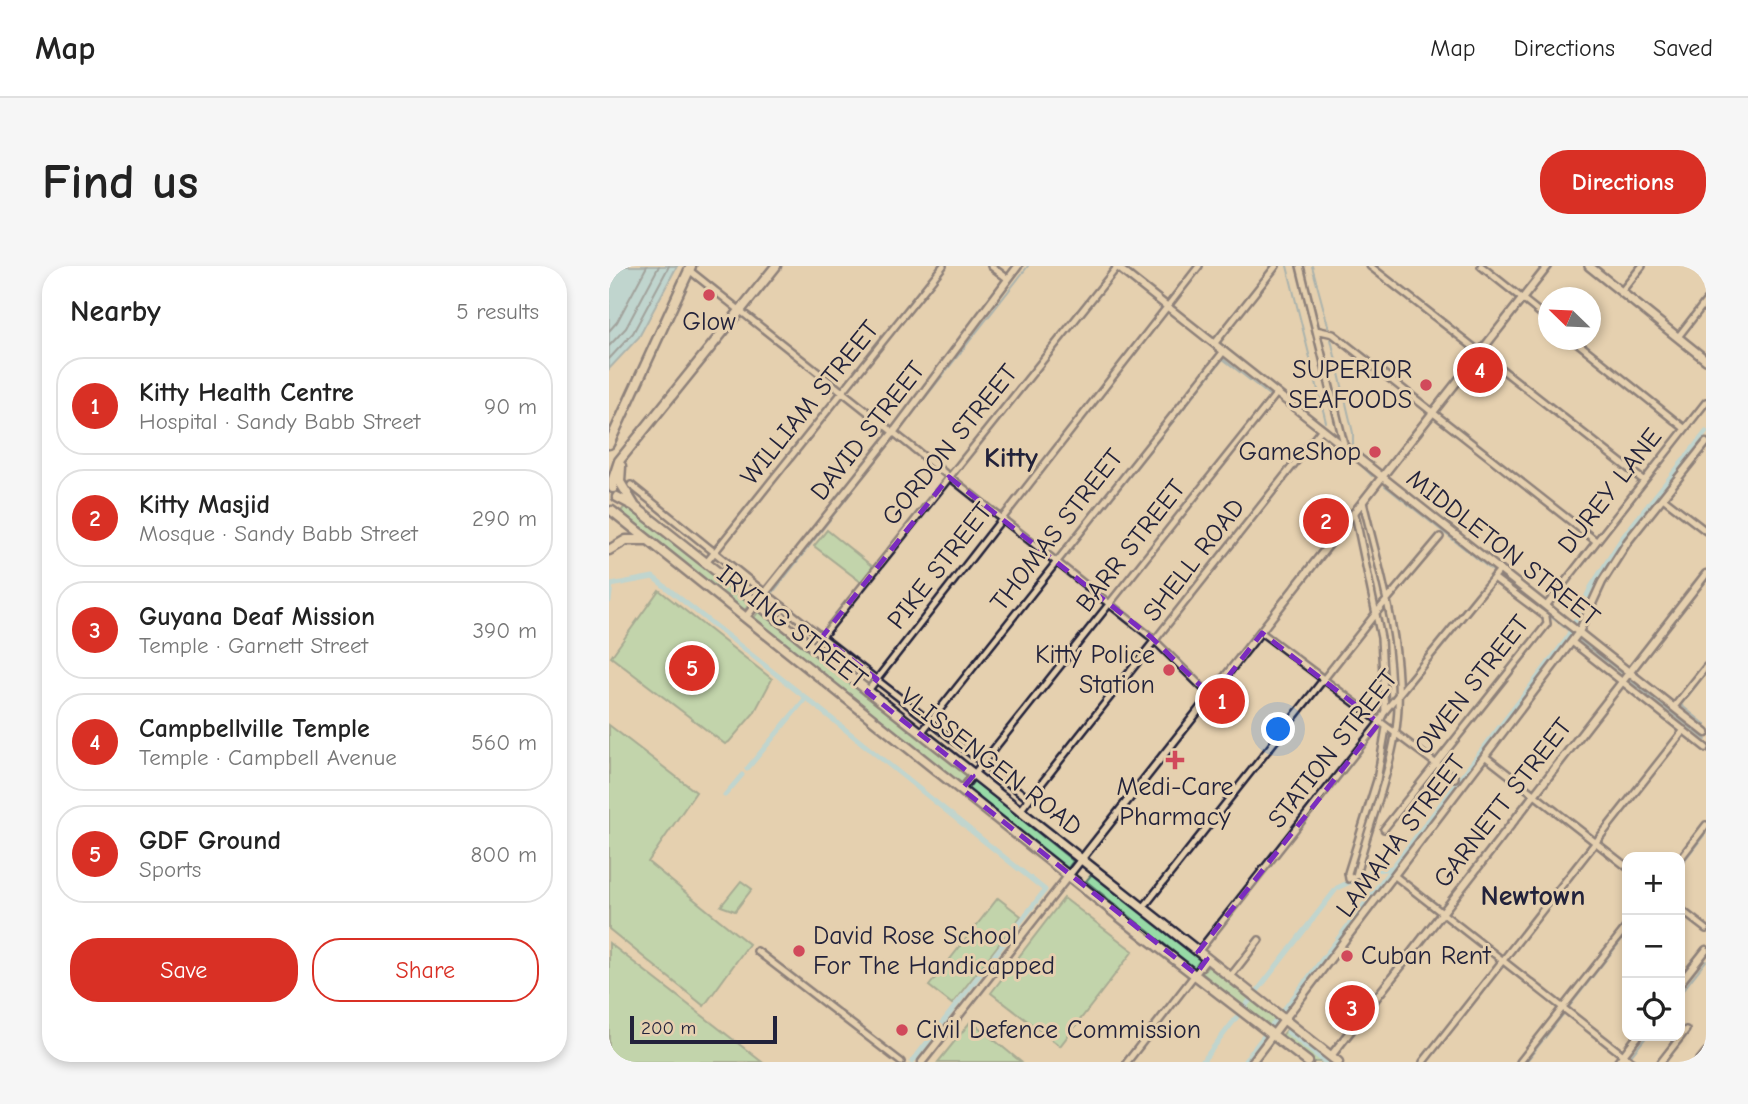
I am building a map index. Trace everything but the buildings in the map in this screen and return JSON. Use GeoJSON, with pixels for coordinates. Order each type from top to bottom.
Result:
{"type":"FeatureCollection","features":[{"type":"Feature","properties":{"kind":"main road"},"geometry":{"type":"LineString","coordinates":[[610,512],[615,471],[776,266]]}},
{"type":"Feature","properties":{"kind":"main road"},"geometry":{"type":"LineString","coordinates":[[1589,266],[1706,359]]}},
{"type":"Feature","properties":{"kind":"main road"},"geometry":{"type":"LineString","coordinates":[[609,444],[690,268]]}},
{"type":"Feature","properties":{"kind":"main road"},"geometry":{"type":"LineString","coordinates":[[625,457],[619,477],[634,506]]}},
{"type":"Feature","properties":{"kind":"main road","name":"VLISSENGEN ROAD"},"geometry":{"type":"LineString","coordinates":[[613,490],[1338,1062]]}},
{"type":"Feature","properties":{"kind":"main road","name":"IRVING STREET"},"geometry":{"type":"LineString","coordinates":[[610,512],[1308,1062]]}},
{"type":"Feature","properties":{"kind":"main road"},"geometry":{"type":"LineString","coordinates":[[609,550],[626,540],[647,540]]}},
{"type":"Feature","properties":{"kind":"street","name":"WILLIAM STREET"},"geometry":{"type":"LineString","coordinates":[[706,562],[943,266]]}},
{"type":"Feature","properties":{"kind":"street"},"geometry":{"type":"LineString","coordinates":[[991,266],[1008,279]]}},
{"type":"Feature","properties":{"kind":"street","name":"DAVID STREET"},"geometry":{"type":"LineString","coordinates":[[746,617],[895,435],[1018,266]]}},
{"type":"Feature","properties":{"kind":"street"},"geometry":{"type":"LineString","coordinates":[[1117,266],[1277,393]]}},
{"type":"Feature","properties":{"kind":"street","name":"GORDON STREET"},"geometry":{"type":"LineString","coordinates":[[813,648],[1117,266]]}},
{"type":"Feature","properties":{"kind":"street","name":"PIKE STREET"},"geometry":{"type":"LineString","coordinates":[[867,692],[1199,266]]}},
{"type":"Feature","properties":{"kind":"street"},"geometry":{"type":"LineString","coordinates":[[1215,343],[1276,266]]}},
{"type":"Feature","properties":{"kind":"street"},"geometry":{"type":"LineString","coordinates":[[1300,266],[1319,331],[1345,448]]}},
{"type":"Feature","properties":{"kind":"street"},"geometry":{"type":"LineString","coordinates":[[1370,266],[1643,480]]}},
{"type":"Feature","properties":{"kind":"street"},"geometry":{"type":"LineString","coordinates":[[1481,266],[1538,311]]}},
{"type":"Feature","properties":{"kind":"street"},"geometry":{"type":"LineString","coordinates":[[922,1062],[1212,697],[1548,266]]}},
{"type":"Feature","properties":{"kind":"street"},"geometry":{"type":"LineString","coordinates":[[1621,292],[1642,266]]}},
{"type":"Feature","properties":{"kind":"street"},"geometry":{"type":"LineString","coordinates":[[690,268],[842,393],[1110,603],[1212,697]]}},
{"type":"Feature","properties":{"kind":"street"},"geometry":{"type":"LineString","coordinates":[[1678,337],[1706,301]]}},
{"type":"Feature","properties":{"kind":"street"},"geometry":{"type":"LineString","coordinates":[[1319,331],[1333,334],[1596,541]]}},
{"type":"Feature","properties":{"kind":"street"},"geometry":{"type":"LineString","coordinates":[[1586,350],[1684,428]]}},
{"type":"Feature","properties":{"kind":"street","name":"THOMAS STREET"},"geometry":{"type":"LineString","coordinates":[[921,733],[1224,351]]}},
{"type":"Feature","properties":{"kind":"street","name":"MIDDLETON STREET"},"geometry":{"type":"LineString","coordinates":[[1277,393],[1706,733]]}},
{"type":"Feature","properties":{"kind":"street","name":"BARR STREET"},"geometry":{"type":"LineString","coordinates":[[962,789],[1277,393]]}},
{"type":"Feature","properties":{"kind":"street","name":"DUREY LANE"},"geometry":{"type":"LineString","coordinates":[[1546,606],[1706,402]]}},
{"type":"Feature","properties":{"kind":"street","name":"SHELL ROAD"},"geometry":{"type":"LineString","coordinates":[[1019,812],[1321,430]]}},
{"type":"Feature","properties":{"kind":"street"},"geometry":{"type":"LineString","coordinates":[[1335,440],[1343,433]]}},
{"type":"Feature","properties":{"kind":"street","name":"LAMAHA STREET"},"geometry":{"type":"LineString","coordinates":[[1252,1062],[1270,1032],[1285,1020],[1572,641],[1602,582],[1628,541],[1706,443]]}},
{"type":"Feature","properties":{"kind":"street"},"geometry":{"type":"LineString","coordinates":[[631,485],[765,594]]}},
{"type":"Feature","properties":{"kind":"street"},"geometry":{"type":"LineString","coordinates":[[634,506],[643,495]]}},
{"type":"Feature","properties":{"kind":"street"},"geometry":{"type":"LineString","coordinates":[[1663,498],[1706,531]]}},
{"type":"Feature","properties":{"kind":"street"},"geometry":{"type":"LineString","coordinates":[[1363,502],[1386,601],[1394,647],[1398,696],[1395,734],[1385,782],[1356,876],[1349,878],[1377,780],[1386,728]]}},
{"type":"Feature","properties":{"kind":"street"},"geometry":{"type":"LineString","coordinates":[[1355,514],[1385,664],[1385,711]]}},
{"type":"Feature","properties":{"kind":"street"},"geometry":{"type":"LineString","coordinates":[[1143,908],[1376,613],[1440,537]]}},
{"type":"Feature","properties":{"kind":"street","name":"STATION STREET"},"geometry":{"type":"LineString","coordinates":[[1198,952],[1379,723],[1385,711],[1499,571]]}},
{"type":"Feature","properties":{"kind":"street","name":"GARNETT STREET"},"geometry":{"type":"LineString","coordinates":[[1331,1056],[1706,574]]}},
{"type":"Feature","properties":{"kind":"street","name":"OWEN STREET"},"geometry":{"type":"LineString","coordinates":[[1384,828],[1546,624],[1545,617],[1494,578]]}},
{"type":"Feature","properties":{"kind":"street"},"geometry":{"type":"LineString","coordinates":[[772,598],[1029,799]]}},
{"type":"Feature","properties":{"kind":"street"},"geometry":{"type":"LineString","coordinates":[[1262,633],[1455,778]]}},
{"type":"Feature","properties":{"kind":"street"},"geometry":{"type":"LineString","coordinates":[[1572,641],[1706,748]]}},
{"type":"Feature","properties":{"kind":"street"},"geometry":{"type":"LineString","coordinates":[[1674,707],[1706,667]]}},
{"type":"Feature","properties":{"kind":"street"},"geometry":{"type":"LineString","coordinates":[[1423,1062],[1684,730]]}},
{"type":"Feature","properties":{"kind":"street"},"geometry":{"type":"LineString","coordinates":[[1486,757],[1622,863]]}},
{"type":"Feature","properties":{"kind":"street"},"geometry":{"type":"LineString","coordinates":[[1377,780],[1385,782]]}},
{"type":"Feature","properties":{"kind":"street"},"geometry":{"type":"LineString","coordinates":[[1685,852],[1706,825]]}},
{"type":"Feature","properties":{"kind":"street"},"geometry":{"type":"LineString","coordinates":[[1395,876],[1632,1062]]}},
{"type":"Feature","properties":{"kind":"street"},"geometry":{"type":"LineString","coordinates":[[1685,913],[1706,929]]}},
{"type":"Feature","properties":{"kind":"street"},"geometry":{"type":"LineString","coordinates":[[1520,1062],[1565,1009],[1622,933]]}},
{"type":"Feature","properties":{"kind":"street"},"geometry":{"type":"LineString","coordinates":[[1230,977],[1259,940]]}},
{"type":"Feature","properties":{"kind":"street"},"geometry":{"type":"LineString","coordinates":[[1684,978],[1706,950]]}},
{"type":"Feature","properties":{"kind":"street"},"geometry":{"type":"LineString","coordinates":[[757,951],[901,1062]]}},
{"type":"Feature","properties":{"kind":"street"},"geometry":{"type":"LineString","coordinates":[[1126,1062],[1207,959]]}},
{"type":"Feature","properties":{"kind":"street"},"geometry":{"type":"LineString","coordinates":[[1661,1062],[1686,1030]]}},
{"type":"Feature","properties":{"kind":"street"},"geometry":{"type":"LineString","coordinates":[[1618,1062],[1635,1041]]}},
{"type":"Feature","properties":{"kind":"street"},"geometry":{"type":"LineString","coordinates":[[1698,1062],[1706,1052]]}},
{"type":"Feature","properties":{"kind":"highlighted area"},"geometry":{"type":"Polygon","coordinates":[[[949,477],[1151,637],[1212,697],[1262,633],[1379,723],[1198,952],[1207,959],[1196,974],[962,789],[973,776],[867,692],[877,679],[822,637],[949,477]]]}},
{"type":"Feature","properties":{"kind":"green space"},"geometry":{"type":"Polygon","coordinates":[[[625,506],[751,602],[744,611],[620,513],[625,506]]]}},
{"type":"Feature","properties":{"kind":"green space"},"geometry":{"type":"Polygon","coordinates":[[[827,530],[873,567],[861,582],[814,546],[827,530]]]}},
{"type":"Feature","properties":{"kind":"green space"},"geometry":{"type":"Polygon","coordinates":[[[659,590],[772,679],[754,713],[725,744],[611,657],[659,590]]]}},
{"type":"Feature","properties":{"kind":"green space"},"geometry":{"type":"Polygon","coordinates":[[[760,610],[967,776],[961,784],[753,619],[760,610]]]}},
{"type":"Feature","properties":{"kind":"green space"},"geometry":{"type":"Polygon","coordinates":[[[609,725],[696,792],[648,862],[749,944],[704,1006],[609,929],[609,725]]]}},
{"type":"Feature","properties":{"kind":"green space"},"geometry":{"type":"Polygon","coordinates":[[[974,781],[1073,861],[1067,869],[968,789],[974,781]]]}},
{"type":"Feature","properties":{"kind":"green space"},"geometry":{"type":"Polygon","coordinates":[[[1092,874],[1201,959],[1194,968],[1086,881],[1092,874]]]}},
{"type":"Feature","properties":{"kind":"green space"},"geometry":{"type":"Polygon","coordinates":[[[741,881],[752,889],[735,911],[721,906],[741,881]]]}},
{"type":"Feature","properties":{"kind":"green space"},"geometry":{"type":"Polygon","coordinates":[[[998,898],[1021,916],[952,1004],[929,986],[998,898]]]}},
{"type":"Feature","properties":{"kind":"green space"},"geometry":{"type":"Polygon","coordinates":[[[1064,898],[1133,951],[1060,1046],[991,993],[1064,898]]]}},
{"type":"Feature","properties":{"kind":"green space"},"geometry":{"type":"Polygon","coordinates":[[[609,943],[762,1062],[609,1062],[609,943]]]}},
{"type":"Feature","properties":{"kind":"green space"},"geometry":{"type":"Polygon","coordinates":[[[1209,965],[1279,1020],[1271,1029],[1202,973],[1209,965]]]}},
{"type":"Feature","properties":{"kind":"green space"},"geometry":{"type":"Polygon","coordinates":[[[971,1021],[1021,1062],[938,1062],[971,1021]]]}},
{"type":"Feature","properties":{"kind":"green space"},"geometry":{"type":"Polygon","coordinates":[[[1289,1027],[1333,1062],[1314,1062],[1281,1037],[1289,1027]]]}},
{"type":"Feature","properties":{"kind":"water"},"geometry":{"type":"Polygon","coordinates":[[[609,266],[677,266],[639,337],[609,369],[609,266]]]}},
{"type":"Feature","properties":{"kind":"waterway"},"geometry":{"type":"LineString","coordinates":[[768,599],[1028,266]]}},
{"type":"Feature","properties":{"kind":"waterway"},"geometry":{"type":"LineString","coordinates":[[1287,266],[1326,422]]}},
{"type":"Feature","properties":{"kind":"waterway"},"geometry":{"type":"LineString","coordinates":[[1312,266],[1329,329]]}},
{"type":"Feature","properties":{"kind":"waterway"},"geometry":{"type":"LineString","coordinates":[[1330,335],[1353,433],[1353,449]]}},
{"type":"Feature","properties":{"kind":"waterway"},"geometry":{"type":"LineString","coordinates":[[1063,560],[1223,359],[1269,395]]}},
{"type":"Feature","properties":{"kind":"waterway"},"geometry":{"type":"LineString","coordinates":[[1244,1062],[1566,640],[1591,587],[1622,538],[1706,432]]}},
{"type":"Feature","properties":{"kind":"waterway"},"geometry":{"type":"LineString","coordinates":[[1354,458],[1372,476]]}},
{"type":"Feature","properties":{"kind":"waterway"},"geometry":{"type":"LineString","coordinates":[[1385,486],[1494,572]]}},
{"type":"Feature","properties":{"kind":"waterway"},"geometry":{"type":"LineString","coordinates":[[1499,576],[1574,635]]}},
{"type":"Feature","properties":{"kind":"waterway"},"geometry":{"type":"LineString","coordinates":[[609,601],[611,585],[653,577],[806,698]]}},
{"type":"Feature","properties":{"kind":"waterway"},"geometry":{"type":"LineString","coordinates":[[1578,639],[1623,674]]}},
{"type":"Feature","properties":{"kind":"waterway"},"geometry":{"type":"LineString","coordinates":[[1706,673],[1681,705],[1706,725]]}},
{"type":"Feature","properties":{"kind":"waterway"},"geometry":{"type":"LineString","coordinates":[[1627,678],[1706,740]]}},
{"type":"Feature","properties":{"kind":"waterway"},"geometry":{"type":"LineString","coordinates":[[747,769],[806,698],[1045,890],[912,1062]]}},
{"type":"Feature","properties":{"kind":"waterway"},"geometry":{"type":"LineString","coordinates":[[725,795],[742,775]]}},
{"type":"Feature","properties":{"kind":"waterway"},"geometry":{"type":"LineString","coordinates":[[1685,860],[1706,833]]}},
{"type":"Feature","properties":{"kind":"waterway"},"geometry":{"type":"LineString","coordinates":[[1202,1062],[1337,888],[1375,870],[1393,868]]}},
{"type":"Feature","properties":{"kind":"waterway"},"geometry":{"type":"LineString","coordinates":[[1526,1062],[1622,939]]}},
{"type":"Feature","properties":{"kind":"waterway"},"geometry":{"type":"LineString","coordinates":[[1685,988],[1706,961]]}},
{"type":"Feature","properties":{"kind":"waterway"},"geometry":{"type":"LineString","coordinates":[[1288,1032],[1325,1062]]}},
{"type":"Feature","properties":{"kind":"waterway"},"geometry":{"type":"LineString","coordinates":[[1626,1062],[1643,1041]]}},
{"type":"Feature","properties":{"kind":"place","name":"Glow"},"geometry":{"type":"Point","coordinates":[709,295]}},
{"type":"Feature","properties":{"kind":"place","name":"Campbellville Temple"},"geometry":{"type":"Point","coordinates":[1480,370]}},
{"type":"Feature","properties":{"kind":"place","name":"SUPERIOR SEAFOODS"},"geometry":{"type":"Point","coordinates":[1426,385]}},
{"type":"Feature","properties":{"kind":"place","name":"GameShop"},"geometry":{"type":"Point","coordinates":[1375,452]}},
{"type":"Feature","properties":{"kind":"place","name":"Kitty Masjid"},"geometry":{"type":"Point","coordinates":[1326,521]}},
{"type":"Feature","properties":{"kind":"place","name":"GDF Ground"},"geometry":{"type":"Point","coordinates":[692,668]}},
{"type":"Feature","properties":{"kind":"place","name":"Kitty Police Station"},"geometry":{"type":"Point","coordinates":[1169,670]}},
{"type":"Feature","properties":{"kind":"place","name":"Kitty Health Centre"},"geometry":{"type":"Point","coordinates":[1222,701]}},
{"type":"Feature","properties":{"kind":"place","name":"Medi-Care Pharmacy"},"geometry":{"type":"Point","coordinates":[1175,760]}},
{"type":"Feature","properties":{"kind":"place","name":"David Rose School For The Handicapped"},"geometry":{"type":"Point","coordinates":[799,951]}},
{"type":"Feature","properties":{"kind":"place","name":"Cuban Rent"},"geometry":{"type":"Point","coordinates":[1347,956]}},
{"type":"Feature","properties":{"kind":"place","name":"Guyana Deaf Mission"},"geometry":{"type":"Point","coordinates":[1352,1008]}},
{"type":"Feature","properties":{"kind":"place","name":"Civil Defence Commission"},"geometry":{"type":"Point","coordinates":[902,1030]}},
{"type":"Feature","properties":{"kind":"district","name":"Kitty"},"geometry":{"type":"Point","coordinates":[1011,458]}},
{"type":"Feature","properties":{"kind":"district","name":"Newtown"},"geometry":{"type":"Point","coordinates":[1533,896]}}]}
